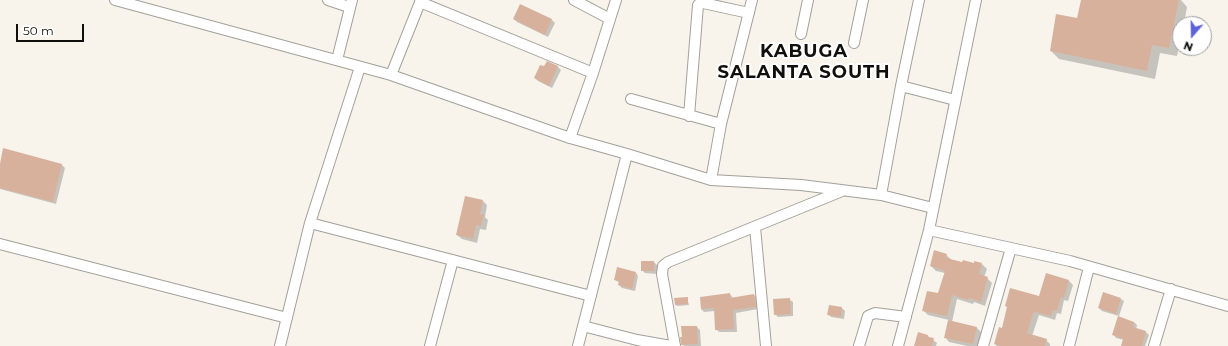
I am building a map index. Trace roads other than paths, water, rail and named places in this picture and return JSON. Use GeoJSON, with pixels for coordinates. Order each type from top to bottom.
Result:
{"type":"FeatureCollection","features":[{"type":"Feature","properties":{"kind":"street"},"geometry":{"type":"LineString","coordinates":[[115,0],[391,75],[570,138],[711,180],[801,184],[881,195],[934,208]]}},
{"type":"Feature","properties":{"kind":"street"},"geometry":{"type":"LineString","coordinates":[[328,0],[351,4],[337,60]]}},
{"type":"Feature","properties":{"kind":"street"},"geometry":{"type":"LineString","coordinates":[[574,0],[610,19]]}},
{"type":"Feature","properties":{"kind":"street"},"geometry":{"type":"LineString","coordinates":[[570,138],[593,73],[616,0]]}},
{"type":"Feature","properties":{"kind":"street"},"geometry":{"type":"LineString","coordinates":[[711,180],[721,124],[752,0]]}},
{"type":"Feature","properties":{"kind":"street"},"geometry":{"type":"LineString","coordinates":[[801,34],[808,0]]}},
{"type":"Feature","properties":{"kind":"street"},"geometry":{"type":"LineString","coordinates":[[854,43],[863,0]]}},
{"type":"Feature","properties":{"kind":"street"},"geometry":{"type":"LineString","coordinates":[[881,195],[901,86],[919,0]]}},
{"type":"Feature","properties":{"kind":"street"},"geometry":{"type":"LineString","coordinates":[[898,346],[934,208],[976,0]]}},
{"type":"Feature","properties":{"kind":"street"},"geometry":{"type":"LineString","coordinates":[[391,75],[421,1],[593,73]]}},
{"type":"Feature","properties":{"kind":"street"},"geometry":{"type":"LineString","coordinates":[[689,116],[698,5],[703,3],[749,13]]}},
{"type":"Feature","properties":{"kind":"street"},"geometry":{"type":"LineString","coordinates":[[280,346],[310,222],[360,66]]}},
{"type":"Feature","properties":{"kind":"street"},"geometry":{"type":"LineString","coordinates":[[901,86],[955,100]]}},
{"type":"Feature","properties":{"kind":"street"},"geometry":{"type":"LineString","coordinates":[[631,98],[721,124]]}},
{"type":"Feature","properties":{"kind":"street"},"geometry":{"type":"LineString","coordinates":[[578,346],[626,154]]}},
{"type":"Feature","properties":{"kind":"street"},"geometry":{"type":"LineString","coordinates":[[675,346],[662,274],[663,266],[668,262],[844,190]]}},
{"type":"Feature","properties":{"kind":"street"},"geometry":{"type":"LineString","coordinates":[[310,222],[591,296]]}},
{"type":"Feature","properties":{"kind":"street"},"geometry":{"type":"LineString","coordinates":[[755,227],[766,346]]}},
{"type":"Feature","properties":{"kind":"street"},"geometry":{"type":"LineString","coordinates":[[929,230],[1070,261],[1228,306]]}},
{"type":"Feature","properties":{"kind":"street"},"geometry":{"type":"LineString","coordinates":[[0,244],[287,318]]}},
{"type":"Feature","properties":{"kind":"street"},"geometry":{"type":"LineString","coordinates":[[983,346],[1011,248]]}},
{"type":"Feature","properties":{"kind":"street"},"geometry":{"type":"LineString","coordinates":[[430,346],[453,260]]}},
{"type":"Feature","properties":{"kind":"street"},"geometry":{"type":"LineString","coordinates":[[1069,346],[1089,267]]}},
{"type":"Feature","properties":{"kind":"street"},"geometry":{"type":"LineString","coordinates":[[1154,346],[1171,289]]}},
{"type":"Feature","properties":{"kind":"street"},"geometry":{"type":"LineString","coordinates":[[859,346],[868,316],[875,313],[906,317]]}},
{"type":"Feature","properties":{"kind":"street"},"geometry":{"type":"LineString","coordinates":[[583,326],[637,340],[671,346]]}},
{"type":"Feature","properties":{"kind":"district","name":"KABUGA SALANTA SOUTH"},"geometry":{"type":"Point","coordinates":[804,62]}}]}
